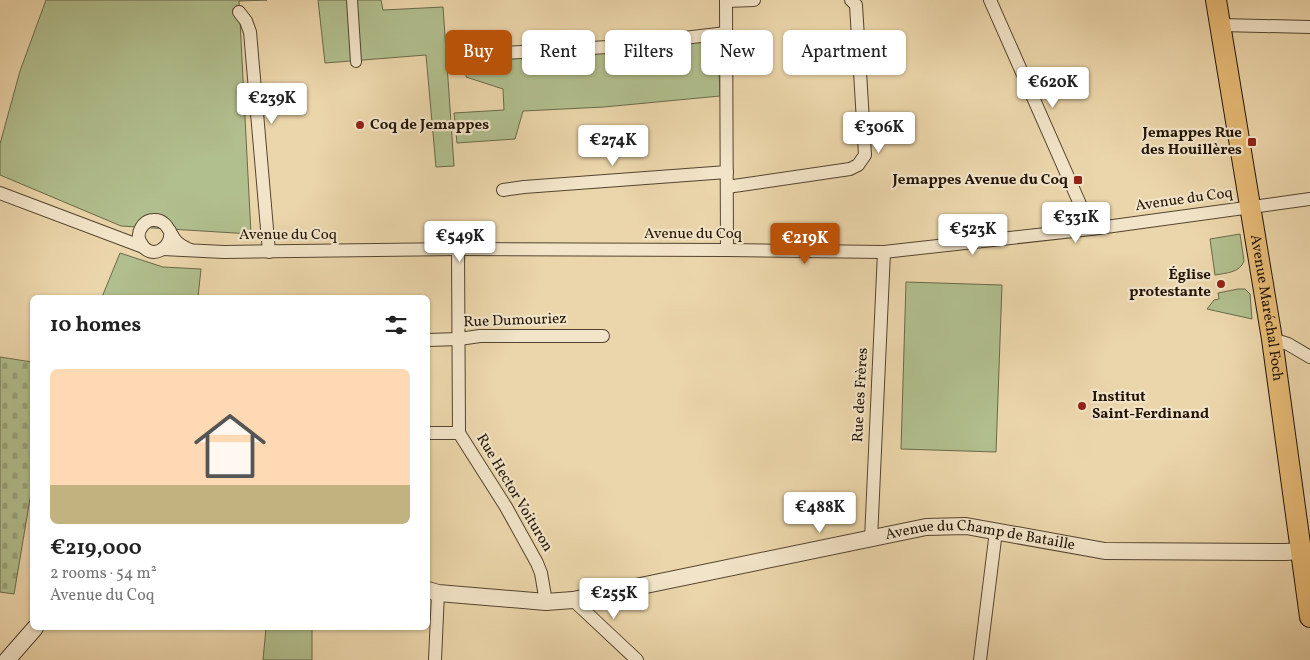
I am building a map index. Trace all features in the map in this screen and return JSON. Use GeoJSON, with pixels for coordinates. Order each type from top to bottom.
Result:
{"type":"FeatureCollection","features":[{"type":"Feature","properties":{"kind":"main road","name":"Avenue Maréchal Foch"},"geometry":{"type":"LineString","coordinates":[[1216,0],[1305,549],[1310,617]]}},
{"type":"Feature","properties":{"kind":"street"},"geometry":{"type":"LineString","coordinates":[[352,0],[356,62]]}},
{"type":"Feature","properties":{"kind":"street"},"geometry":{"type":"LineString","coordinates":[[726,30],[726,1],[754,0]]}},
{"type":"Feature","properties":{"kind":"street"},"geometry":{"type":"LineString","coordinates":[[727,187],[850,169],[858,165],[865,155],[856,5],[851,0]]}},
{"type":"Feature","properties":{"kind":"street"},"geometry":{"type":"LineString","coordinates":[[990,0],[1091,229]]}},
{"type":"Feature","properties":{"kind":"street"},"geometry":{"type":"LineString","coordinates":[[238,12],[246,21],[250,32],[269,252]]}},
{"type":"Feature","properties":{"kind":"street"},"geometry":{"type":"LineString","coordinates":[[1220,25],[1310,27]]}},
{"type":"Feature","properties":{"kind":"street"},"geometry":{"type":"LineString","coordinates":[[512,52],[608,47],[701,35]]}},
{"type":"Feature","properties":{"kind":"street"},"geometry":{"type":"LineString","coordinates":[[726,75],[727,250]]}},
{"type":"Feature","properties":{"kind":"street"},"geometry":{"type":"LineString","coordinates":[[503,190],[727,172]]}},
{"type":"Feature","properties":{"kind":"street"},"geometry":{"type":"LineString","coordinates":[[0,193],[153,252],[163,249],[170,241],[170,231]]}},
{"type":"Feature","properties":{"kind":"street","name":"Avenue du Coq"},"geometry":{"type":"LineString","coordinates":[[163,249],[269,252],[727,250],[884,252],[1091,229],[1310,199]]}},
{"type":"Feature","properties":{"kind":"street"},"geometry":{"type":"LineString","coordinates":[[117,237],[129,234],[149,221],[154,220],[164,223],[179,245],[193,251]]}},
{"type":"Feature","properties":{"kind":"street"},"geometry":{"type":"LineString","coordinates":[[141,227],[139,235],[144,247]]}},
{"type":"Feature","properties":{"kind":"street","name":"Rue Hector Voituron"},"geometry":{"type":"LineString","coordinates":[[458,250],[460,433],[537,563],[541,573],[546,602]]}},
{"type":"Feature","properties":{"kind":"street","name":"Rue des Frères"},"geometry":{"type":"LineString","coordinates":[[871,539],[884,252]]}},
{"type":"Feature","properties":{"kind":"street","name":"Rue Dumouriez"},"geometry":{"type":"LineString","coordinates":[[430,340],[480,336],[603,336]]}},
{"type":"Feature","properties":{"kind":"street"},"geometry":{"type":"LineString","coordinates":[[1272,339],[1288,344],[1310,357]]}},
{"type":"Feature","properties":{"kind":"street"},"geometry":{"type":"LineString","coordinates":[[430,433],[460,433]]}},
{"type":"Feature","properties":{"kind":"street","name":"Avenue du Champ de Bataille"},"geometry":{"type":"LineString","coordinates":[[433,591],[546,602],[573,600],[926,527],[945,525],[966,526],[1105,551],[1286,552],[1305,549]]}},
{"type":"Feature","properties":{"kind":"street"},"geometry":{"type":"LineString","coordinates":[[980,660],[996,531]]}},
{"type":"Feature","properties":{"kind":"street"},"geometry":{"type":"LineString","coordinates":[[433,591],[435,660]]}},
{"type":"Feature","properties":{"kind":"street"},"geometry":{"type":"LineString","coordinates":[[573,600],[637,660]]}},
{"type":"Feature","properties":{"kind":"street"},"geometry":{"type":"LineString","coordinates":[[6,660],[33,630]]}},
{"type":"Feature","properties":{"kind":"green space"},"geometry":{"type":"Polygon","coordinates":[[[46,0],[267,0],[239,1],[251,234],[121,226],[0,175],[0,144],[20,71],[46,0]]]}},
{"type":"Feature","properties":{"kind":"green space"},"geometry":{"type":"Polygon","coordinates":[[[318,0],[381,0],[383,10],[443,7],[445,75],[448,75],[454,166],[436,167],[426,55],[325,63],[318,0]]]}},
{"type":"Feature","properties":{"kind":"green space"},"geometry":{"type":"Polygon","coordinates":[[[701,40],[701,75],[719,75],[720,96],[604,107],[523,111],[515,139],[457,143],[454,113],[504,110],[503,89],[466,77],[466,75],[512,75],[512,58],[522,57],[522,75],[595,75],[595,50],[605,49],[605,75],[691,75],[691,41],[701,40]]]}},
{"type":"Feature","properties":{"kind":"green space"},"geometry":{"type":"Polygon","coordinates":[[[1240,234],[1244,261],[1242,265],[1232,272],[1215,275],[1210,239],[1240,234]]]}},
{"type":"Feature","properties":{"kind":"green space"},"geometry":{"type":"Polygon","coordinates":[[[120,253],[163,267],[201,269],[198,295],[103,295],[120,253]]]}},
{"type":"Feature","properties":{"kind":"green space"},"geometry":{"type":"Polygon","coordinates":[[[906,282],[1002,285],[996,452],[901,449],[906,282]]]}},
{"type":"Feature","properties":{"kind":"green space"},"geometry":{"type":"Polygon","coordinates":[[[1245,289],[1250,294],[1252,319],[1207,309],[1214,300],[1219,299],[1218,293],[1245,289]]]}},
{"type":"Feature","properties":{"kind":"green space"},"geometry":{"type":"Polygon","coordinates":[[[0,357],[30,362],[30,499],[14,594],[0,592],[0,357]]]}},
{"type":"Feature","properties":{"kind":"green space"},"geometry":{"type":"Polygon","coordinates":[[[266,630],[312,630],[312,660],[263,660],[266,630]]]}},
{"type":"Feature","properties":{"kind":"place","name":"Coq de Jemappes"},"geometry":{"type":"Point","coordinates":[360,125]}},
{"type":"Feature","properties":{"kind":"place","name":"Jemappes Rue des Houillères"},"geometry":{"type":"Point","coordinates":[1252,142]}},
{"type":"Feature","properties":{"kind":"place","name":"Jemappes Avenue du Coq"},"geometry":{"type":"Point","coordinates":[1078,180]}},
{"type":"Feature","properties":{"kind":"place","name":"Église protestante"},"geometry":{"type":"Point","coordinates":[1221,284]}},
{"type":"Feature","properties":{"kind":"place","name":"Institut Saint-Ferdinand"},"geometry":{"type":"Point","coordinates":[1082,406]}}]}
